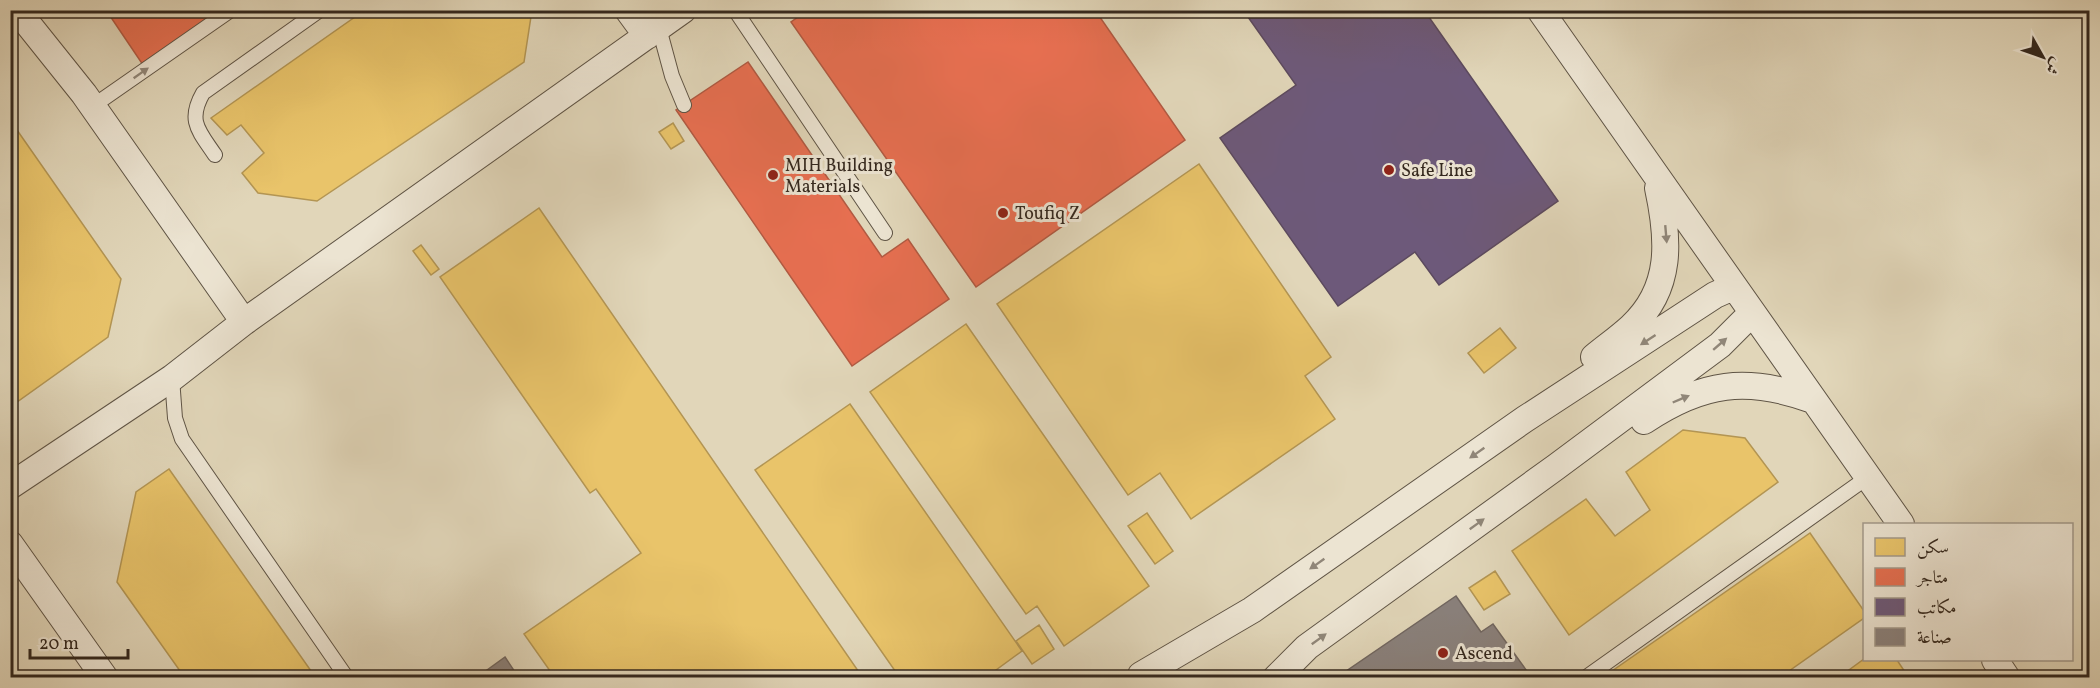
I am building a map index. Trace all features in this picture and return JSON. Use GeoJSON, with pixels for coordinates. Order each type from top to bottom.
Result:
{"type":"FeatureCollection","features":[{"type":"Feature","properties":{"kind":"street"},"geometry":{"type":"LineString","coordinates":[[15,10],[88,100],[244,322]]}},
{"type":"Feature","properties":{"kind":"street"},"geometry":{"type":"LineString","coordinates":[[38,10],[88,100]]}},
{"type":"Feature","properties":{"kind":"street"},"geometry":{"type":"LineString","coordinates":[[628,10],[653,32]]}},
{"type":"Feature","properties":{"kind":"street"},"geometry":{"type":"LineString","coordinates":[[10,486],[172,378],[244,322],[683,10]]}},
{"type":"Feature","properties":{"kind":"street"},"geometry":{"type":"LineString","coordinates":[[1540,10],[1900,523]]}},
{"type":"Feature","properties":{"kind":"street"},"geometry":{"type":"LineString","coordinates":[[1525,419],[1556,386],[1632,327],[1654,297],[1666,262],[1667,244],[1656,176]]}},
{"type":"Feature","properties":{"kind":"street"},"geometry":{"type":"LineString","coordinates":[[1143,677],[1252,610],[1525,419],[1715,295],[1733,286]]}},
{"type":"Feature","properties":{"kind":"street"},"geometry":{"type":"LineString","coordinates":[[1276,678],[1307,647],[1720,345],[1752,313]]}},
{"type":"Feature","properties":{"kind":"street"},"geometry":{"type":"LineString","coordinates":[[1556,467],[1605,444],[1672,403],[1702,391],[1734,386],[1767,387],[1813,400]]}},
{"type":"Feature","properties":{"kind":"street"},"geometry":{"type":"LineString","coordinates":[[10,544],[105,678]]}},
{"type":"Feature","properties":{"kind":"street"},"geometry":{"type":"LineString","coordinates":[[1996,661],[2007,678]]}},
{"type":"Feature","properties":{"kind":"lane"},"geometry":{"type":"LineString","coordinates":[[88,100],[231,10]]}},
{"type":"Feature","properties":{"kind":"lane"},"geometry":{"type":"LineString","coordinates":[[215,155],[196,127],[195,109],[203,93],[320,10]]}},
{"type":"Feature","properties":{"kind":"lane"},"geometry":{"type":"LineString","coordinates":[[735,10],[885,233]]}},
{"type":"Feature","properties":{"kind":"lane"},"geometry":{"type":"LineString","coordinates":[[653,32],[684,105]]}},
{"type":"Feature","properties":{"kind":"lane"},"geometry":{"type":"LineString","coordinates":[[172,378],[175,418],[182,439],[347,678]]}},
{"type":"Feature","properties":{"kind":"lane"},"geometry":{"type":"LineString","coordinates":[[1585,678],[1868,477]]}},
{"type":"Feature","properties":{"kind":"building: سكن"},"geometry":{"type":"Polygon","coordinates":[[[365,10],[532,10],[524,62],[317,201],[258,193],[242,173],[264,153],[241,125],[227,135],[211,118],[365,10]]]}},
{"type":"Feature","properties":{"kind":"building: سكن"},"geometry":{"type":"Polygon","coordinates":[[[10,120],[121,279],[108,337],[10,407],[10,120]]]}},
{"type":"Feature","properties":{"kind":"building: سكن"},"geometry":{"type":"Polygon","coordinates":[[[673,123],[684,141],[671,149],[659,132],[673,123]]]}},
{"type":"Feature","properties":{"kind":"building: سكن"},"geometry":{"type":"Polygon","coordinates":[[[1199,164],[1331,357],[1305,376],[1335,419],[1191,519],[1160,473],[1128,495],[997,304],[1199,164]]]}},
{"type":"Feature","properties":{"kind":"building: سكن"},"geometry":{"type":"Polygon","coordinates":[[[539,208],[863,678],[555,678],[524,634],[641,553],[596,489],[590,493],[440,277],[539,208]]]}},
{"type":"Feature","properties":{"kind":"building: سكن"},"geometry":{"type":"Polygon","coordinates":[[[421,245],[439,269],[431,275],[413,251],[421,245]]]}},
{"type":"Feature","properties":{"kind":"building: سكن"},"geometry":{"type":"Polygon","coordinates":[[[966,324],[1149,586],[1064,646],[1037,606],[1026,614],[870,392],[966,324]]]}},
{"type":"Feature","properties":{"kind":"building: سكن"},"geometry":{"type":"Polygon","coordinates":[[[1500,328],[1516,348],[1484,373],[1468,353],[1500,328]]]}},
{"type":"Feature","properties":{"kind":"building: سكن"},"geometry":{"type":"Polygon","coordinates":[[[850,404],[1022,651],[985,678],[900,678],[755,470],[850,404]]]}},
{"type":"Feature","properties":{"kind":"building: سكن"},"geometry":{"type":"Polygon","coordinates":[[[1683,430],[1745,438],[1778,482],[1569,635],[1512,551],[1586,499],[1615,536],[1650,510],[1626,472],[1683,430]]]}},
{"type":"Feature","properties":{"kind":"building: سكن"},"geometry":{"type":"Polygon","coordinates":[[[169,469],[316,678],[185,678],[117,582],[136,492],[169,469]]]}},
{"type":"Feature","properties":{"kind":"building: سكن"},"geometry":{"type":"Polygon","coordinates":[[[1147,513],[1173,551],[1155,564],[1128,526],[1147,513]]]}},
{"type":"Feature","properties":{"kind":"building: سكن"},"geometry":{"type":"Polygon","coordinates":[[[1810,533],[1863,610],[1863,619],[1779,678],[1602,678],[1810,533]]]}},
{"type":"Feature","properties":{"kind":"building: سكن"},"geometry":{"type":"Polygon","coordinates":[[[1495,571],[1510,594],[1484,610],[1469,588],[1495,571]]]}},
{"type":"Feature","properties":{"kind":"building: سكن"},"geometry":{"type":"Polygon","coordinates":[[[1039,625],[1054,649],[1032,664],[1016,641],[1039,625]]]}},
{"type":"Feature","properties":{"kind":"building: سكن"},"geometry":{"type":"Polygon","coordinates":[[[1863,660],[1898,661],[1909,678],[1838,678],[1863,660]]]}},
{"type":"Feature","properties":{"kind":"building: متاجر"},"geometry":{"type":"Polygon","coordinates":[[[106,10],[222,10],[143,65],[106,10]]]}},
{"type":"Feature","properties":{"kind":"building: متاجر","name":"Toufiq Z"},"geometry":{"type":"Polygon","coordinates":[[[808,10],[1095,10],[1185,140],[976,287],[791,22],[808,10]]]}},
{"type":"Feature","properties":{"kind":"building: متاجر","name":"MIH Building Materials"},"geometry":{"type":"Polygon","coordinates":[[[748,62],[882,257],[908,239],[949,299],[852,366],[676,110],[748,62]]]}},
{"type":"Feature","properties":{"kind":"building: مكاتب","name":"Safe Line"},"geometry":{"type":"Polygon","coordinates":[[[1243,10],[1424,10],[1558,201],[1439,285],[1415,252],[1338,306],[1220,138],[1296,85],[1243,10]]]}},
{"type":"Feature","properties":{"kind":"building: صناعة","name":"Ascend"},"geometry":{"type":"Polygon","coordinates":[[[1456,596],[1481,632],[1493,624],[1529,674],[1524,678],[1336,678],[1456,596]]]}},
{"type":"Feature","properties":{"kind":"building: صناعة"},"geometry":{"type":"Polygon","coordinates":[[[505,657],[519,678],[476,678],[505,657]]]}},
{"type":"Feature","properties":{"kind":"place","name":"Safe Line"},"geometry":{"type":"Point","coordinates":[1389,170]}},
{"type":"Feature","properties":{"kind":"place","name":"MIH Building Materials"},"geometry":{"type":"Point","coordinates":[773,175]}},
{"type":"Feature","properties":{"kind":"place","name":"Toufiq Z"},"geometry":{"type":"Point","coordinates":[1003,213]}},
{"type":"Feature","properties":{"kind":"place","name":"Ascend"},"geometry":{"type":"Point","coordinates":[1443,653]}}]}
